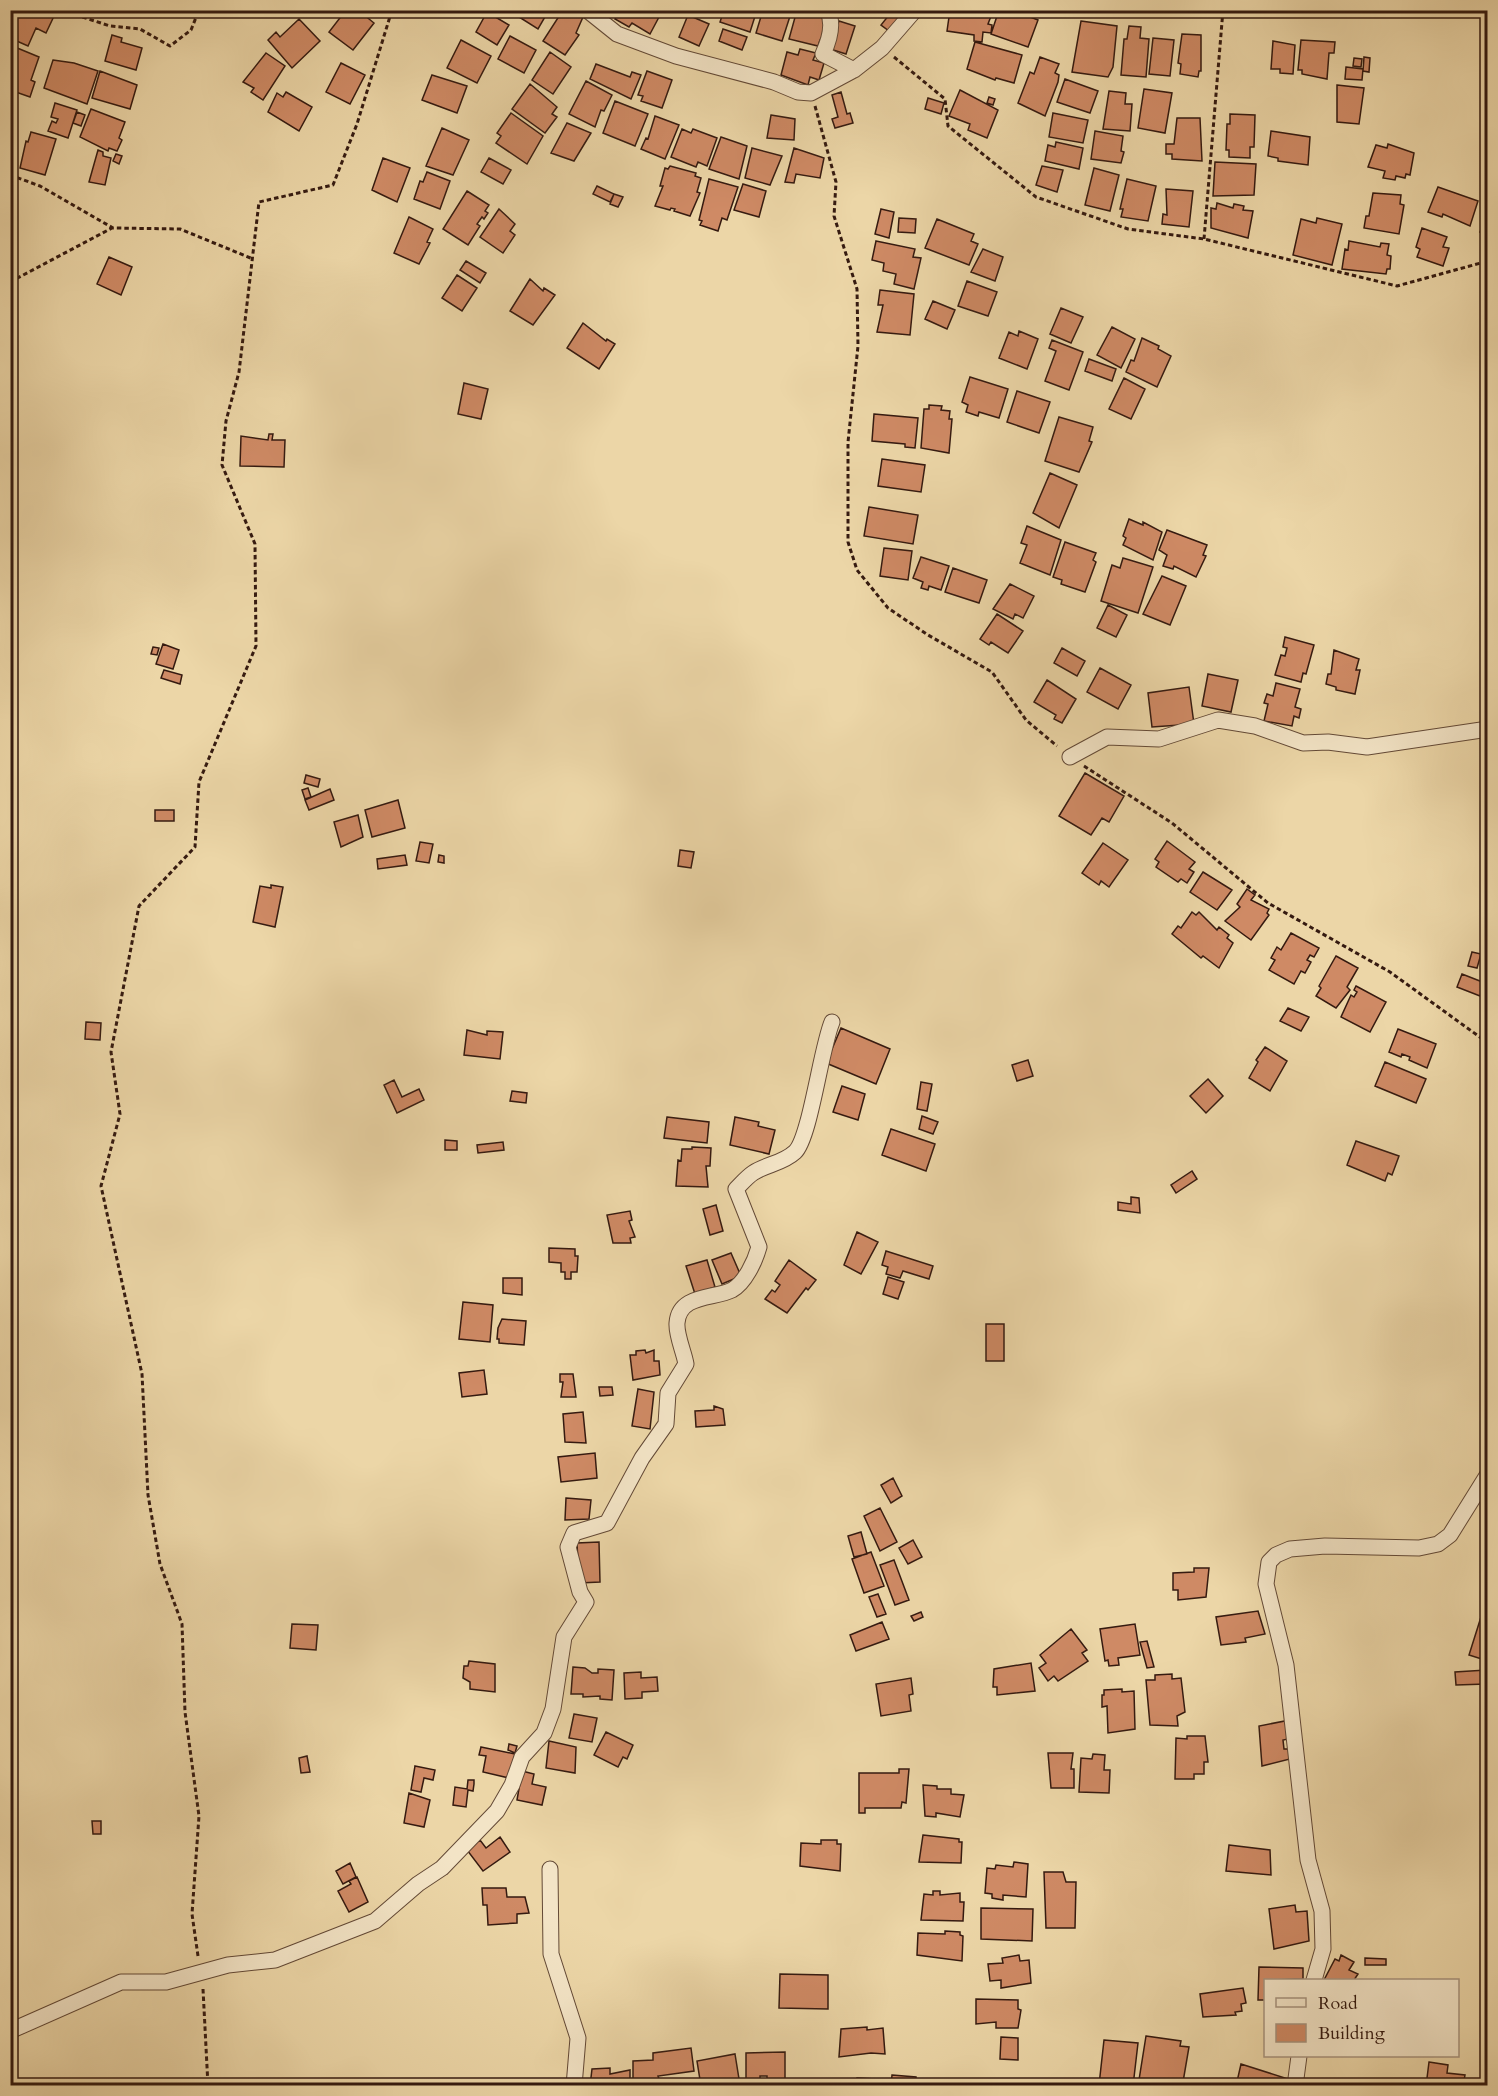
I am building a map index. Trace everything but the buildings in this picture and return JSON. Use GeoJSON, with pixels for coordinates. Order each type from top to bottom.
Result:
{"type":"FeatureCollection","features":[{"type":"Feature","properties":{"kind":"street"},"geometry":{"type":"LineString","coordinates":[[587,10],[617,34],[676,56],[763,79],[798,92],[811,93],[854,70],[882,48],[915,10]]}},
{"type":"Feature","properties":{"kind":"street"},"geometry":{"type":"LineString","coordinates":[[828,10],[831,18],[829,41],[823,54],[854,70]]}},
{"type":"Feature","properties":{"kind":"street"},"geometry":{"type":"LineString","coordinates":[[1070,757],[1107,737],[1159,739],[1218,720],[1255,726],[1303,743],[1328,742],[1367,747],[1488,729]]}},
{"type":"Feature","properties":{"kind":"street"},"geometry":{"type":"LineString","coordinates":[[10,2031],[122,1982],[166,1982],[228,1965],[275,1960],[375,1921],[418,1884],[442,1869],[497,1811],[512,1785],[522,1757],[544,1733],[553,1709],[564,1637],[586,1602],[580,1592],[568,1547],[574,1533],[607,1523],[642,1458],[666,1424],[668,1393],[686,1364],[677,1323],[685,1306],[703,1296],[722,1294],[734,1288],[756,1257],[759,1248],[736,1189],[754,1172],[779,1164],[797,1150],[806,1125],[824,1040],[832,1022]]}},
{"type":"Feature","properties":{"kind":"street"},"geometry":{"type":"LineString","coordinates":[[1314,1979],[1323,1949],[1322,1911],[1308,1860],[1286,1665],[1269,1601],[1266,1571],[1269,1562],[1276,1555],[1290,1549],[1325,1546],[1419,1548],[1438,1544],[1450,1535],[1488,1474]]}},
{"type":"Feature","properties":{"kind":"street"},"geometry":{"type":"LineString","coordinates":[[550,1869],[551,1954],[578,2038],[574,2085]]}},
{"type":"Feature","properties":{"kind":"street"},"geometry":{"type":"LineString","coordinates":[[1295,2085],[1299,2057]]}},
{"type":"Feature","properties":{"kind":"path"},"geometry":{"type":"LineString","coordinates":[[61,10],[110,26],[140,29],[170,46],[191,30],[199,10]]}},
{"type":"Feature","properties":{"kind":"path"},"geometry":{"type":"LineString","coordinates":[[208,2085],[207,2022],[192,1914],[199,1816],[185,1712],[182,1624],[160,1564],[148,1495],[142,1374],[101,1186],[120,1114],[111,1052],[139,906],[195,847],[199,782],[256,646],[255,544],[222,465],[226,421],[239,372],[259,202],[333,185],[357,124],[392,10]]}},
{"type":"Feature","properties":{"kind":"path"},"geometry":{"type":"LineString","coordinates":[[1204,239],[1223,10]]}},
{"type":"Feature","properties":{"kind":"path"},"geometry":{"type":"LineString","coordinates":[[882,48],[945,99],[948,126],[1036,197],[1128,229],[1204,239],[1396,286],[1488,261]]}},
{"type":"Feature","properties":{"kind":"path"},"geometry":{"type":"LineString","coordinates":[[811,93],[836,182],[834,216],[858,289],[858,346],[848,442],[848,542],[857,570],[888,608],[928,635],[992,672],[1026,720],[1070,757],[1172,823],[1268,903],[1390,972],[1488,1043]]}},
{"type":"Feature","properties":{"kind":"path"},"geometry":{"type":"LineString","coordinates":[[10,175],[40,186],[113,228]]}},
{"type":"Feature","properties":{"kind":"path"},"geometry":{"type":"LineString","coordinates":[[10,282],[113,228],[180,229],[253,259]]}}]}
